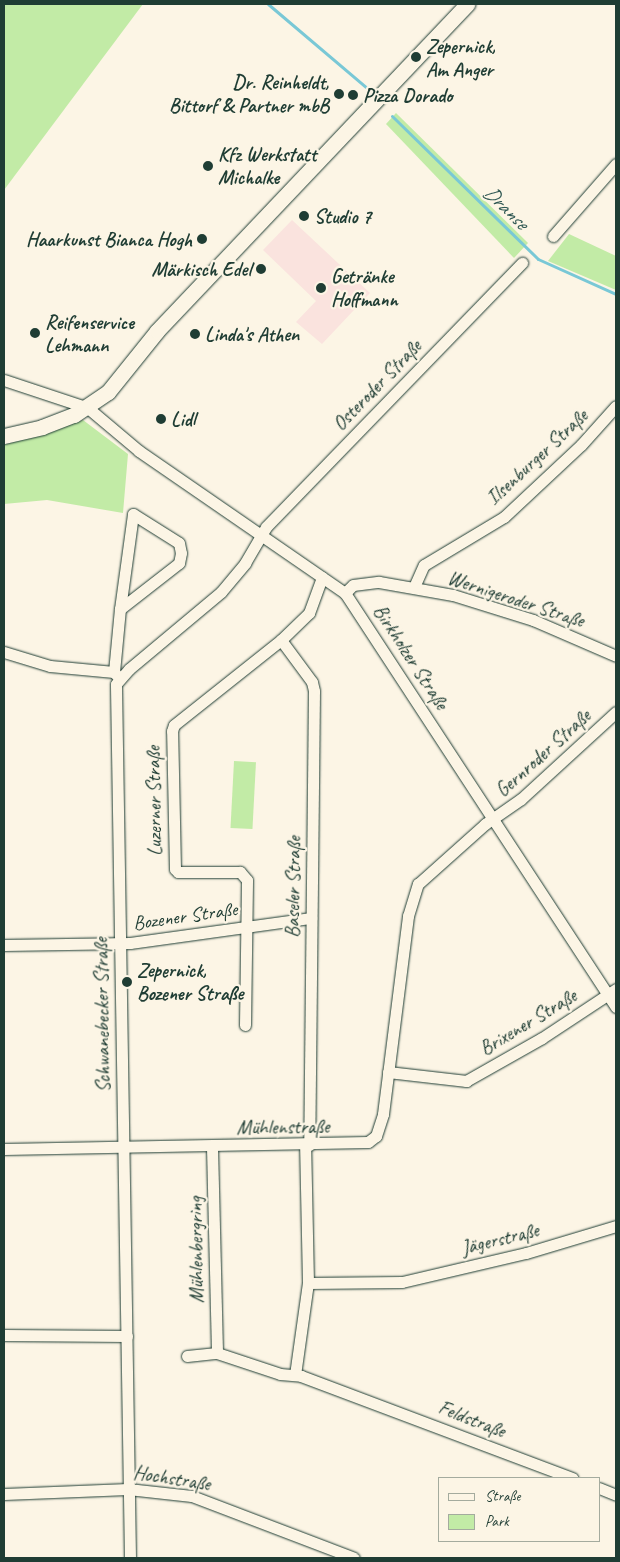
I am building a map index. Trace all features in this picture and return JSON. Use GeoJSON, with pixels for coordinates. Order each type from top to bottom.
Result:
{"type":"FeatureCollection","features":[{"type":"Feature","properties":{"kind":"main road"},"geometry":{"type":"LineString","coordinates":[[4,436],[42,427],[88,408],[108,392],[157,331],[462,6]]}},
{"type":"Feature","properties":{"kind":"street"},"geometry":{"type":"LineString","coordinates":[[553,236],[616,164]]}},
{"type":"Feature","properties":{"kind":"street","name":"Osteroder Straße"},"geometry":{"type":"LineString","coordinates":[[117,675],[221,592],[245,563],[260,535],[522,263]]}},
{"type":"Feature","properties":{"kind":"street"},"geometry":{"type":"LineString","coordinates":[[4,380],[88,408]]}},
{"type":"Feature","properties":{"kind":"street","name":"Ilsenburger Straße"},"geometry":{"type":"LineString","coordinates":[[414,587],[424,566],[504,517],[581,445],[616,406]]}},
{"type":"Feature","properties":{"kind":"street","name":"Birkholzer Straße"},"geometry":{"type":"LineString","coordinates":[[88,408],[139,451],[345,593],[493,820],[612,992],[616,1007]]}},
{"type":"Feature","properties":{"kind":"street","name":"Schwanebecker Straße"},"geometry":{"type":"LineString","coordinates":[[120,609],[179,562],[181,553],[179,543],[133,514],[123,575],[120,609],[117,675],[115,691],[130,1558]]}},
{"type":"Feature","properties":{"kind":"street","name":"Luzerner Straße"},"geometry":{"type":"LineString","coordinates":[[245,1025],[249,892],[245,875],[178,872],[174,869],[172,730],[174,725],[281,640],[310,613],[322,577]]}},
{"type":"Feature","properties":{"kind":"street","name":"Wernigeroder Straße"},"geometry":{"type":"LineString","coordinates":[[345,593],[353,585],[364,582],[414,587],[504,610],[616,656]]}},
{"type":"Feature","properties":{"kind":"street","name":"Baseler Straße"},"geometry":{"type":"LineString","coordinates":[[281,640],[312,682],[314,691],[307,1145]]}},
{"type":"Feature","properties":{"kind":"street"},"geometry":{"type":"LineString","coordinates":[[4,652],[50,666],[117,675]]}},
{"type":"Feature","properties":{"kind":"street","name":"Gernroder Straße"},"geometry":{"type":"LineString","coordinates":[[493,820],[564,761],[616,712]]}},
{"type":"Feature","properties":{"kind":"street","name":"Mühlenstraße"},"geometry":{"type":"LineString","coordinates":[[123,1149],[354,1144],[368,1142],[376,1136],[381,1125],[413,893],[425,875],[493,820]]}},
{"type":"Feature","properties":{"kind":"street","name":"Bozener Straße"},"geometry":{"type":"LineString","coordinates":[[4,945],[120,944],[311,918]]}},
{"type":"Feature","properties":{"kind":"street","name":"Brixener Straße"},"geometry":{"type":"LineString","coordinates":[[388,1072],[466,1081],[542,1038],[612,992]]}},
{"type":"Feature","properties":{"kind":"street"},"geometry":{"type":"LineString","coordinates":[[187,1356],[217,1353],[280,1374],[294,1375],[308,1283],[307,1145]]}},
{"type":"Feature","properties":{"kind":"street","name":"Mühlenbergring"},"geometry":{"type":"LineString","coordinates":[[212,1147],[217,1353]]}},
{"type":"Feature","properties":{"kind":"street"},"geometry":{"type":"LineString","coordinates":[[4,1149],[123,1149]]}},
{"type":"Feature","properties":{"kind":"street","name":"Jägerstraße"},"geometry":{"type":"LineString","coordinates":[[308,1283],[397,1283],[526,1253],[616,1226]]}},
{"type":"Feature","properties":{"kind":"street"},"geometry":{"type":"LineString","coordinates":[[4,1335],[126,1336]]}},
{"type":"Feature","properties":{"kind":"street","name":"Feldstraße"},"geometry":{"type":"LineString","coordinates":[[294,1375],[360,1397],[570,1477]]}},
{"type":"Feature","properties":{"kind":"street"},"geometry":{"type":"LineString","coordinates":[[600,1488],[616,1494]]}},
{"type":"Feature","properties":{"kind":"street","name":"Hochstraße"},"geometry":{"type":"LineString","coordinates":[[4,1494],[128,1489],[205,1498],[330,1554],[354,1558]]}},
{"type":"Feature","properties":{"kind":"shaded area"},"geometry":{"type":"Polygon","coordinates":[[[292,220],[370,293],[322,344],[296,322],[316,301],[263,250],[292,220]]]}},
{"type":"Feature","properties":{"kind":"green space"},"geometry":{"type":"Polygon","coordinates":[[[4,4],[143,4],[4,190],[4,4]]]}},
{"type":"Feature","properties":{"kind":"green space"},"geometry":{"type":"Polygon","coordinates":[[[396,113],[528,243],[514,258],[386,124],[396,113]]]}},
{"type":"Feature","properties":{"kind":"green space"},"geometry":{"type":"Polygon","coordinates":[[[569,234],[616,256],[616,290],[548,261],[569,234]]]}},
{"type":"Feature","properties":{"kind":"green space"},"geometry":{"type":"Polygon","coordinates":[[[83,420],[128,454],[123,513],[47,500],[4,504],[4,445],[83,420]]]}},
{"type":"Feature","properties":{"kind":"green space"},"geometry":{"type":"Polygon","coordinates":[[[234,761],[256,762],[252,829],[230,828],[234,761]]]}},
{"type":"Feature","properties":{"kind":"waterway","name":"Dranse"},"geometry":{"type":"LineString","coordinates":[[268,4],[366,87]]}},
{"type":"Feature","properties":{"kind":"waterway","name":"Dranse"},"geometry":{"type":"LineString","coordinates":[[392,116],[538,259],[616,294]]}},
{"type":"Feature","properties":{"kind":"place","name":"Zepernick, Am Anger"},"geometry":{"type":"Point","coordinates":[416,57]}},
{"type":"Feature","properties":{"kind":"place","name":"Dr. Reinheldt, Bittorf & Partner mbB"},"geometry":{"type":"Point","coordinates":[339,94]}},
{"type":"Feature","properties":{"kind":"place","name":"Pizza Dorado"},"geometry":{"type":"Point","coordinates":[353,95]}},
{"type":"Feature","properties":{"kind":"place","name":"Kfz Werkstatt Michalke"},"geometry":{"type":"Point","coordinates":[208,166]}},
{"type":"Feature","properties":{"kind":"place","name":"Studio 7"},"geometry":{"type":"Point","coordinates":[304,216]}},
{"type":"Feature","properties":{"kind":"place","name":"Haarkunst Bianca Hogh"},"geometry":{"type":"Point","coordinates":[202,239]}},
{"type":"Feature","properties":{"kind":"place","name":"Märkisch Edel"},"geometry":{"type":"Point","coordinates":[261,269]}},
{"type":"Feature","properties":{"kind":"place","name":"Getränke Hoffmann"},"geometry":{"type":"Point","coordinates":[321,288]}},
{"type":"Feature","properties":{"kind":"place","name":"Reifenservice Lehmann"},"geometry":{"type":"Point","coordinates":[35,333]}},
{"type":"Feature","properties":{"kind":"place","name":"Linda's Athen"},"geometry":{"type":"Point","coordinates":[195,334]}},
{"type":"Feature","properties":{"kind":"place","name":"Lidl"},"geometry":{"type":"Point","coordinates":[161,419]}},
{"type":"Feature","properties":{"kind":"place","name":"Zepernick, Bozener Straße"},"geometry":{"type":"Point","coordinates":[127,982]}}]}
